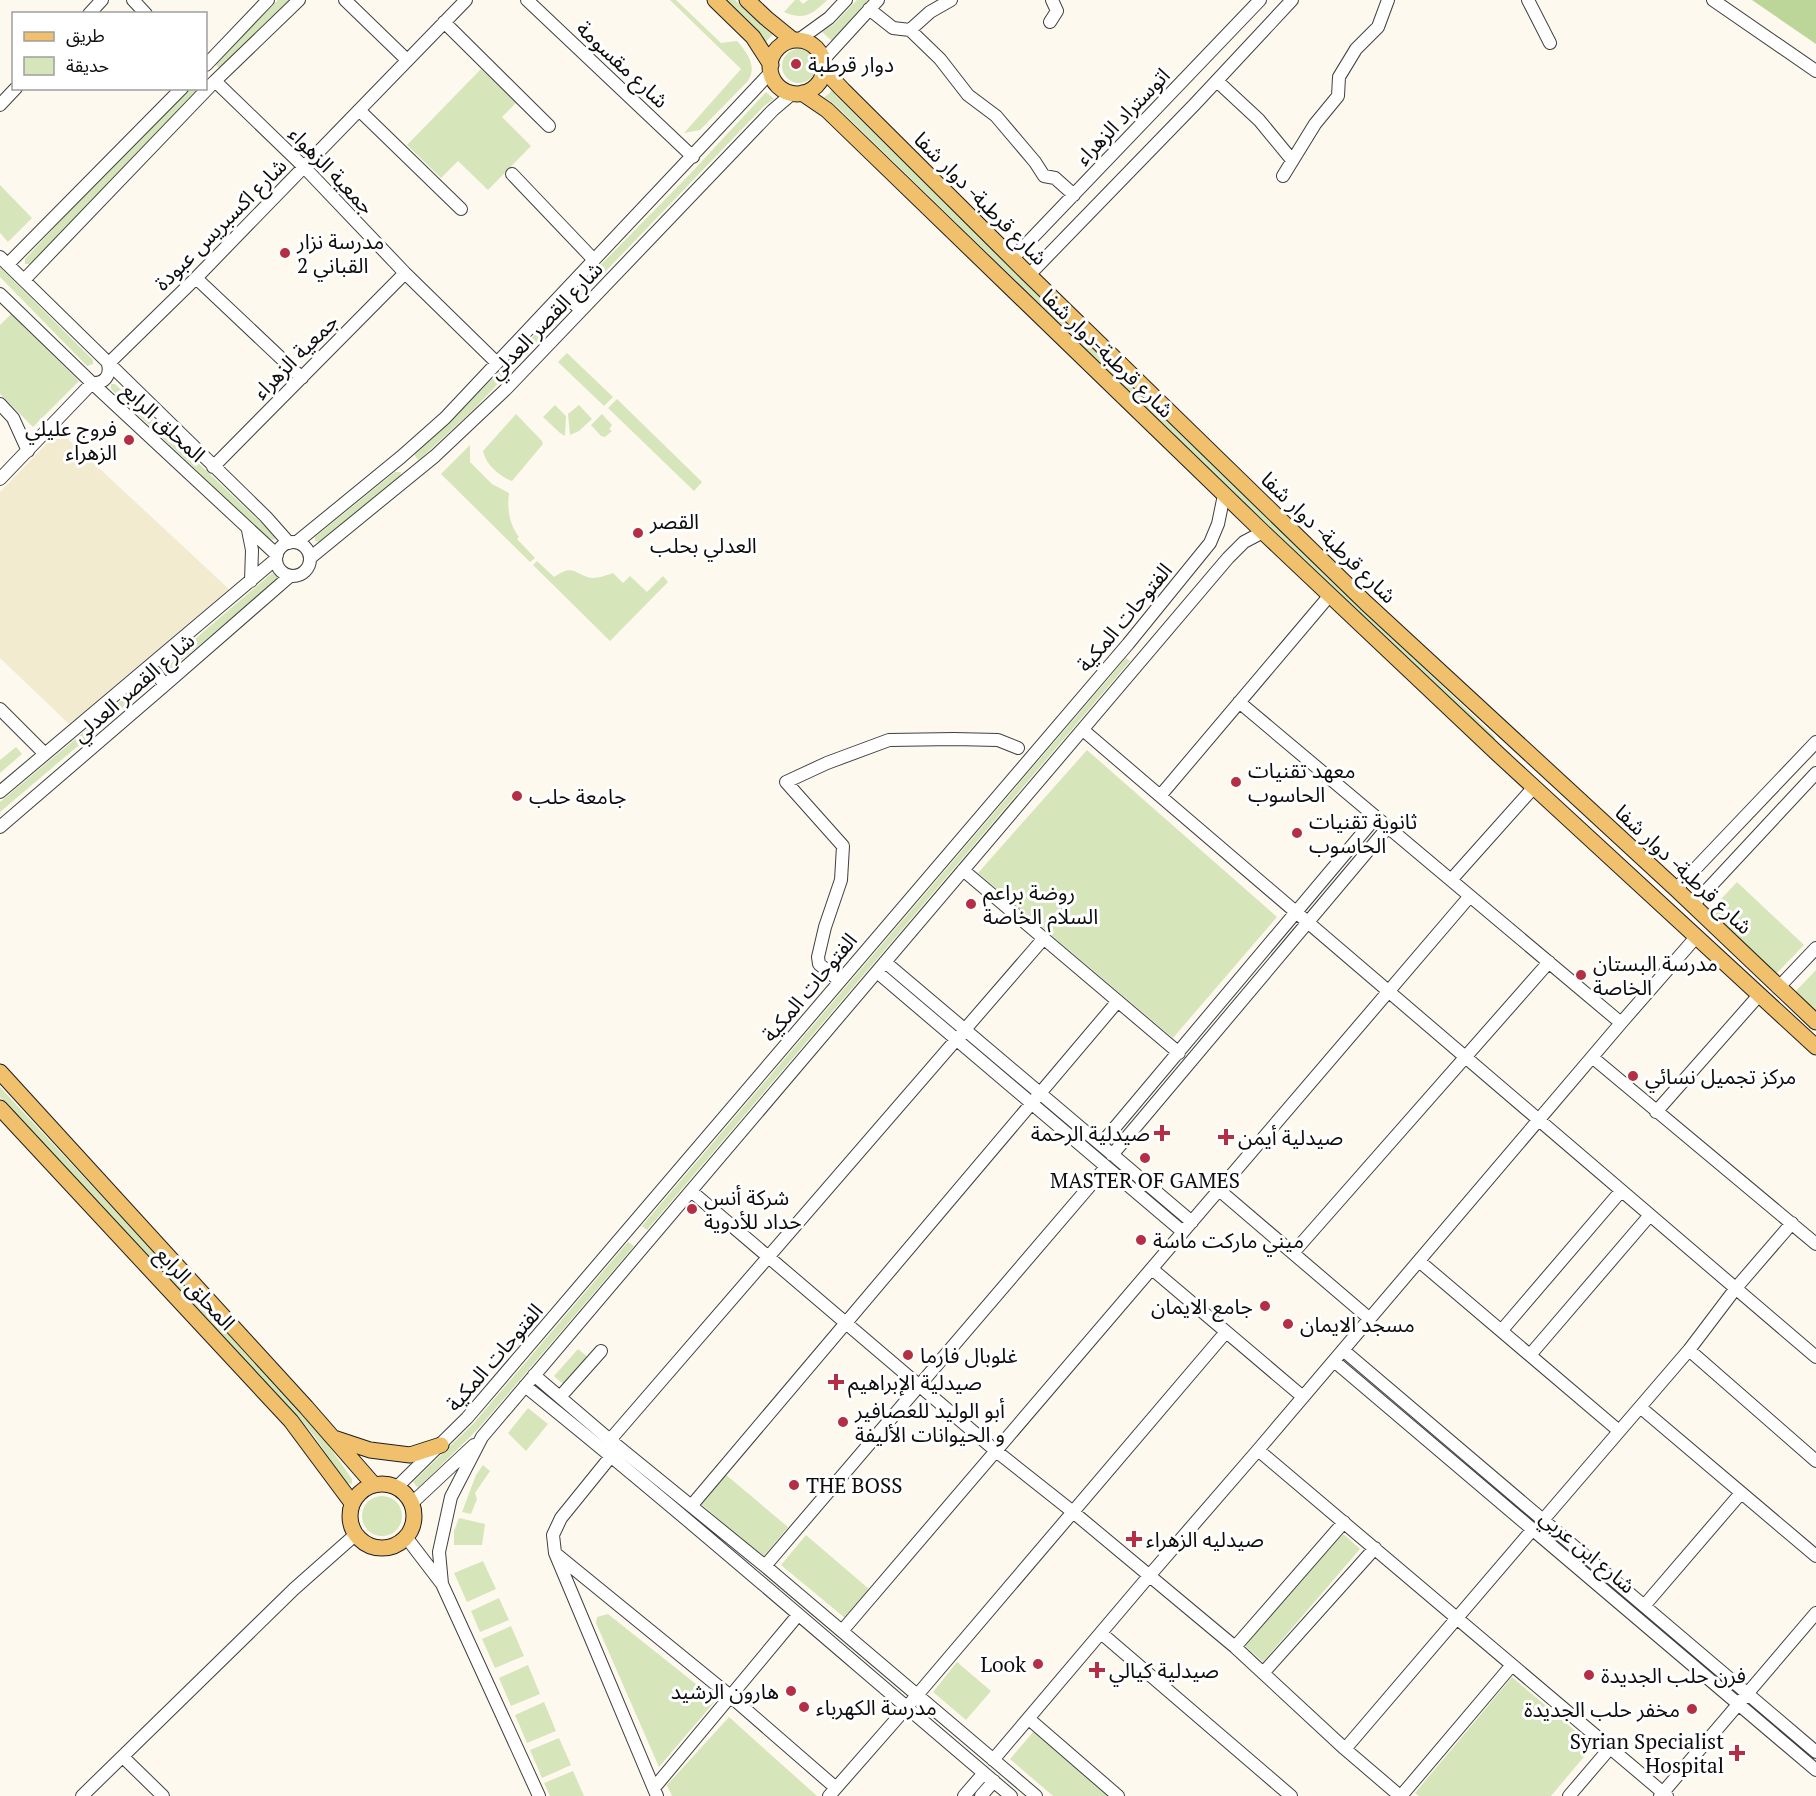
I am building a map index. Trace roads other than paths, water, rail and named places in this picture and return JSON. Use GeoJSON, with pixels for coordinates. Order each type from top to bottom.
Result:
{"type":"FeatureCollection","features":[{"type":"Feature","properties":{"kind":"main road"},"geometry":{"type":"LineString","coordinates":[[714,0],[753,37],[771,68],[778,86],[797,93],[810,90],[817,85],[822,78],[824,65],[819,50],[811,42],[797,39],[766,18],[747,0]]}},
{"type":"Feature","properties":{"kind":"main road"},"geometry":{"type":"LineString","coordinates":[[771,68],[772,56],[777,48],[785,42],[797,39]]}},
{"type":"Feature","properties":{"kind":"main road","name":"شارع قرطبة- دوار شفا"},"geometry":{"type":"LineString","coordinates":[[824,65],[843,90],[1012,259],[1366,603],[1676,889],[1816,1022]]}},
{"type":"Feature","properties":{"kind":"main road","name":"شارع قرطبة-دوار شفا"},"geometry":{"type":"LineString","coordinates":[[797,93],[827,110],[1263,532],[1499,755],[1816,1047]]}},
{"type":"Feature","properties":{"kind":"main road"},"geometry":{"type":"LineString","coordinates":[[1353,617],[1366,603]]}},
{"type":"Feature","properties":{"kind":"main road"},"geometry":{"type":"LineString","coordinates":[[1499,755],[1514,739]]}},
{"type":"Feature","properties":{"kind":"main road"},"geometry":{"type":"LineString","coordinates":[[0,1072],[334,1438],[374,1485]]}},
{"type":"Feature","properties":{"kind":"main road","name":"المحلق الرابع"},"geometry":{"type":"LineString","coordinates":[[0,1108],[291,1421],[352,1503]]}},
{"type":"Feature","properties":{"kind":"main road"},"geometry":{"type":"LineString","coordinates":[[334,1438],[370,1450],[410,1455],[441,1445]]}},
{"type":"Feature","properties":{"kind":"main road"},"geometry":{"type":"LineString","coordinates":[[386,1484],[405,1494],[414,1512],[410,1532],[400,1543],[390,1548],[376,1548],[365,1544],[355,1535],[350,1520],[352,1503],[358,1494],[374,1485],[386,1484]]}},
{"type":"Feature","properties":{"kind":"street"},"geometry":{"type":"LineString","coordinates":[[91,12],[102,0]]}},
{"type":"Feature","properties":{"kind":"street"},"geometry":{"type":"LineString","coordinates":[[133,0],[144,12]]}},
{"type":"Feature","properties":{"kind":"street"},"geometry":{"type":"LineString","coordinates":[[207,65],[268,0]]}},
{"type":"Feature","properties":{"kind":"street"},"geometry":{"type":"LineString","coordinates":[[210,82],[299,0]]}},
{"type":"Feature","properties":{"kind":"street"},"geometry":{"type":"LineString","coordinates":[[345,0],[407,60]]}},
{"type":"Feature","properties":{"kind":"street"},"geometry":{"type":"LineString","coordinates":[[356,10],[365,0]]}},
{"type":"Feature","properties":{"kind":"street","name":"شارع اكسبريس عبودة"},"geometry":{"type":"LineString","coordinates":[[92,383],[100,382],[107,377],[109,373],[99,367],[196,278],[466,0]]}},
{"type":"Feature","properties":{"kind":"street","name":"شارع مقسومة"},"geometry":{"type":"LineString","coordinates":[[527,0],[693,157]]}},
{"type":"Feature","properties":{"kind":"street"},"geometry":{"type":"LineString","coordinates":[[797,39],[829,18],[846,0]]}},
{"type":"Feature","properties":{"kind":"street"},"geometry":{"type":"LineString","coordinates":[[824,65],[874,4],[893,28],[902,31],[910,30],[930,12],[951,0]]}},
{"type":"Feature","properties":{"kind":"street"},"geometry":{"type":"LineString","coordinates":[[1050,22],[1057,11],[1052,0]]}},
{"type":"Feature","properties":{"kind":"street","name":"اتوستراد الزهراء"},"geometry":{"type":"LineString","coordinates":[[1012,259],[1260,0]]}},
{"type":"Feature","properties":{"kind":"street","name":"اتوستراد الزهراء"},"geometry":{"type":"LineString","coordinates":[[1029,275],[1292,0]]}},
{"type":"Feature","properties":{"kind":"street"},"geometry":{"type":"LineString","coordinates":[[1283,176],[1315,124],[1338,96],[1339,78],[1356,49],[1377,27],[1388,0]]}},
{"type":"Feature","properties":{"kind":"street"},"geometry":{"type":"LineString","coordinates":[[1528,0],[1550,43]]}},
{"type":"Feature","properties":{"kind":"street"},"geometry":{"type":"LineString","coordinates":[[1713,0],[1816,71]]}},
{"type":"Feature","properties":{"kind":"street"},"geometry":{"type":"LineString","coordinates":[[444,22],[549,126]]}},
{"type":"Feature","properties":{"kind":"street"},"geometry":{"type":"LineString","coordinates":[[910,30],[940,59],[968,95],[996,116],[1044,176],[1055,178],[1074,195]]}},
{"type":"Feature","properties":{"kind":"street","name":"جمعية الزهواء"},"geometry":{"type":"LineString","coordinates":[[207,66],[215,70],[217,75],[210,82],[304,167],[405,273],[497,363]]}},
{"type":"Feature","properties":{"kind":"street","name":"شارع القصر العدلي"},"geometry":{"type":"LineString","coordinates":[[293,543],[401,457],[445,418],[693,157],[771,68]]}},
{"type":"Feature","properties":{"kind":"street"},"geometry":{"type":"LineString","coordinates":[[1217,81],[1259,120],[1292,160]]}},
{"type":"Feature","properties":{"kind":"street"},"geometry":{"type":"LineString","coordinates":[[0,105],[14,90]]}},
{"type":"Feature","properties":{"kind":"street"},"geometry":{"type":"LineString","coordinates":[[99,367],[24,280],[4,261],[180,90]]}},
{"type":"Feature","properties":{"kind":"street"},"geometry":{"type":"LineString","coordinates":[[24,280],[202,90]]}},
{"type":"Feature","properties":{"kind":"street","name":"شارع القصر العدلي"},"geometry":{"type":"LineString","coordinates":[[310,558],[435,456],[505,390],[772,110],[797,93]]}},
{"type":"Feature","properties":{"kind":"street"},"geometry":{"type":"LineString","coordinates":[[359,110],[462,209]]}},
{"type":"Feature","properties":{"kind":"street","name":"شارع القصر العدلي"},"geometry":{"type":"LineString","coordinates":[[512,174],[594,260]]}},
{"type":"Feature","properties":{"kind":"street","name":"جمعية الزهراء"},"geometry":{"type":"LineString","coordinates":[[213,467],[405,273]]}},
{"type":"Feature","properties":{"kind":"street"},"geometry":{"type":"LineString","coordinates":[[196,278],[302,378]]}},
{"type":"Feature","properties":{"kind":"street"},"geometry":{"type":"LineString","coordinates":[[563,294],[581,310]]}},
{"type":"Feature","properties":{"kind":"street"},"geometry":{"type":"LineString","coordinates":[[2,299],[92,383]]}},
{"type":"Feature","properties":{"kind":"street","name":"المحلق الرابع"},"geometry":{"type":"LineString","coordinates":[[99,367],[213,467],[293,543]]}},
{"type":"Feature","properties":{"kind":"street","name":"المحلق الرابع"},"geometry":{"type":"LineString","coordinates":[[0,479],[92,383],[276,557]]}},
{"type":"Feature","properties":{"kind":"street"},"geometry":{"type":"LineString","coordinates":[[0,404],[13,418],[27,451]]}},
{"type":"Feature","properties":{"kind":"street"},"geometry":{"type":"LineString","coordinates":[[401,457],[415,473]]}},
{"type":"Feature","properties":{"kind":"street","name":"الفتوحات المكية"},"geometry":{"type":"LineString","coordinates":[[396,1488],[467,1418],[1128,644],[1210,543],[1218,524],[1224,495]]}},
{"type":"Feature","properties":{"kind":"street"},"geometry":{"type":"LineString","coordinates":[[248,530],[252,550],[251,581]]}},
{"type":"Feature","properties":{"kind":"street"},"geometry":{"type":"LineString","coordinates":[[411,1504],[482,1437],[1233,552],[1244,542],[1263,532]]}},
{"type":"Feature","properties":{"kind":"street"},"geometry":{"type":"LineString","coordinates":[[293,543],[307,549],[310,563],[304,572],[290,576],[279,568],[276,557],[282,546],[293,543]]}},
{"type":"Feature","properties":{"kind":"street","name":"شارع القصر العدلي"},"geometry":{"type":"LineString","coordinates":[[0,792],[251,581],[276,557]]}},
{"type":"Feature","properties":{"kind":"street","name":"شارع القصر العدلي"},"geometry":{"type":"LineString","coordinates":[[0,826],[290,576]]}},
{"type":"Feature","properties":{"kind":"street"},"geometry":{"type":"LineString","coordinates":[[1160,796],[1330,595]]}},
{"type":"Feature","properties":{"kind":"street"},"geometry":{"type":"LineString","coordinates":[[1128,644],[1144,657]]}},
{"type":"Feature","properties":{"kind":"street"},"geometry":{"type":"LineString","coordinates":[[150,666],[165,685]]}},
{"type":"Feature","properties":{"kind":"street"},"geometry":{"type":"LineString","coordinates":[[1239,702],[1621,1023]]}},
{"type":"Feature","properties":{"kind":"street"},"geometry":{"type":"LineString","coordinates":[[0,709],[45,754]]}},
{"type":"Feature","properties":{"kind":"street"},"geometry":{"type":"LineString","coordinates":[[1083,730],[1816,1357]]}},
{"type":"Feature","properties":{"kind":"street"},"geometry":{"type":"LineString","coordinates":[[840,981],[819,964],[818,957],[825,927],[842,880],[843,846],[786,782],[827,763],[889,740],[998,740],[1018,748]]}},
{"type":"Feature","properties":{"kind":"street"},"geometry":{"type":"LineString","coordinates":[[1676,889],[1816,742]]}},
{"type":"Feature","properties":{"kind":"street"},"geometry":{"type":"LineString","coordinates":[[1693,905],[1816,773]]}},
{"type":"Feature","properties":{"kind":"street"},"geometry":{"type":"LineString","coordinates":[[1451,880],[1534,787]]}},
{"type":"Feature","properties":{"kind":"street"},"geometry":{"type":"LineString","coordinates":[[1101,1144],[1376,817]]}},
{"type":"Feature","properties":{"kind":"street"},"geometry":{"type":"LineString","coordinates":[[1112,1155],[1388,827]]}},
{"type":"Feature","properties":{"kind":"street"},"geometry":{"type":"LineString","coordinates":[[963,870],[1179,1053]]}},
{"type":"Feature","properties":{"kind":"street"},"geometry":{"type":"LineString","coordinates":[[842,1631],[1470,896]]}},
{"type":"Feature","properties":{"kind":"street"},"geometry":{"type":"LineString","coordinates":[[993,1760],[1697,936]]}},
{"type":"Feature","properties":{"kind":"street"},"geometry":{"type":"LineString","coordinates":[[656,1792],[555,1553],[554,1535],[561,1518],[612,1455],[610,1440],[1044,938]]}},
{"type":"Feature","properties":{"kind":"street"},"geometry":{"type":"LineString","coordinates":[[1778,988],[1816,948]]}},
{"type":"Feature","properties":{"kind":"street"},"geometry":{"type":"LineString","coordinates":[[885,962],[1192,1222]]}},
{"type":"Feature","properties":{"kind":"street"},"geometry":{"type":"LineString","coordinates":[[1293,1253],[1549,962]]}},
{"type":"Feature","properties":{"kind":"street"},"geometry":{"type":"LineString","coordinates":[[877,972],[1183,1233]]}},
{"type":"Feature","properties":{"kind":"street"},"geometry":{"type":"LineString","coordinates":[[1656,1112],[1760,994]]}},
{"type":"Feature","properties":{"kind":"street"},"geometry":{"type":"LineString","coordinates":[[692,1505],[1118,1001]]}},
{"type":"Feature","properties":{"kind":"street"},"geometry":{"type":"LineString","coordinates":[[1592,1057],[1816,1244]]}},
{"type":"Feature","properties":{"kind":"street"},"geometry":{"type":"LineString","coordinates":[[765,1566],[1107,1167]]}},
{"type":"Feature","properties":{"kind":"street"},"geometry":{"type":"LineString","coordinates":[[1219,1190],[1370,1319]]}},
{"type":"Feature","properties":{"kind":"street"},"geometry":{"type":"LineString","coordinates":[[691,1191],[996,1451],[1235,1647],[1345,1749],[1400,1796],[1512,1665]]}},
{"type":"Feature","properties":{"kind":"street"},"geometry":{"type":"LineString","coordinates":[[1502,1330],[1622,1191]]}},
{"type":"Feature","properties":{"kind":"street"},"geometry":{"type":"LineString","coordinates":[[1530,1354],[1650,1215]]}},
{"type":"Feature","properties":{"kind":"street"},"geometry":{"type":"LineString","coordinates":[[1543,1520],[1689,1350],[1736,1288],[1792,1223]]}},
{"type":"Feature","properties":{"kind":"street"},"geometry":{"type":"LineString","coordinates":[[630,1227],[647,1242]]}},
{"type":"Feature","properties":{"kind":"street"},"geometry":{"type":"LineString","coordinates":[[1419,1261],[1619,1431]]}},
{"type":"Feature","properties":{"kind":"street"},"geometry":{"type":"LineString","coordinates":[[1152,1269],[1303,1397]]}},
{"type":"Feature","properties":{"kind":"street"},"geometry":{"type":"LineString","coordinates":[[555,1553],[729,1695],[832,1792],[917,1696],[1226,1332]]}},
{"type":"Feature","properties":{"kind":"street"},"geometry":{"type":"LineString","coordinates":[[1343,1350],[1816,1752]]}},
{"type":"Feature","properties":{"kind":"street"},"geometry":{"type":"LineString","coordinates":[[1689,1350],[1816,1461]]}},
{"type":"Feature","properties":{"kind":"street"},"geometry":{"type":"LineString","coordinates":[[560,1397],[601,1351]]}},
{"type":"Feature","properties":{"kind":"street","name":"شارع ابن عربي"},"geometry":{"type":"LineString","coordinates":[[1334,1361],[1816,1770]]}},
{"type":"Feature","properties":{"kind":"street"},"geometry":{"type":"LineString","coordinates":[[534,1376],[765,1566],[1036,1796]]}},
{"type":"Feature","properties":{"kind":"street"},"geometry":{"type":"LineString","coordinates":[[525,1386],[612,1455],[1011,1796]]}},
{"type":"Feature","properties":{"kind":"street"},"geometry":{"type":"LineString","coordinates":[[1640,1407],[1816,1556]]}},
{"type":"Feature","properties":{"kind":"street"},"geometry":{"type":"LineString","coordinates":[[442,1584],[439,1552],[451,1497],[482,1437]]}},
{"type":"Feature","properties":{"kind":"street"},"geometry":{"type":"LineString","coordinates":[[1258,1450],[1458,1618],[1663,1795],[1816,1613]]}},
{"type":"Feature","properties":{"kind":"street"},"geometry":{"type":"LineString","coordinates":[[1470,1476],[1479,1466]]}},
{"type":"Feature","properties":{"kind":"street"},"geometry":{"type":"LineString","coordinates":[[1644,1606],[1742,1493]]}},
{"type":"Feature","properties":{"kind":"street"},"geometry":{"type":"LineString","coordinates":[[1235,1647],[1344,1522]]}},
{"type":"Feature","properties":{"kind":"street"},"geometry":{"type":"LineString","coordinates":[[1345,1749],[1533,1529]]}},
{"type":"Feature","properties":{"kind":"street"},"geometry":{"type":"LineString","coordinates":[[82,1796],[294,1589],[355,1535]]}},
{"type":"Feature","properties":{"kind":"street"},"geometry":{"type":"LineString","coordinates":[[406,1537],[442,1584],[539,1796]]}},
{"type":"Feature","properties":{"kind":"street"},"geometry":{"type":"LineString","coordinates":[[1263,1673],[1375,1548]]}},
{"type":"Feature","properties":{"kind":"street"},"geometry":{"type":"LineString","coordinates":[[656,1792],[729,1695],[798,1615]]}},
{"type":"Feature","properties":{"kind":"street"},"geometry":{"type":"LineString","coordinates":[[1101,1633],[1291,1796]]}},
{"type":"Feature","properties":{"kind":"street"},"geometry":{"type":"LineString","coordinates":[[1029,1719],[1118,1796]]}},
{"type":"Feature","properties":{"kind":"street"},"geometry":{"type":"LineString","coordinates":[[1569,1796],[1610,1748]]}},
{"type":"Feature","properties":{"kind":"street"},"geometry":{"type":"LineString","coordinates":[[123,1757],[164,1796]]}},
{"type":"Feature","properties":{"kind":"street"},"geometry":{"type":"LineString","coordinates":[[964,1796],[983,1774]]}},
{"type":"Feature","properties":{"kind":"street"},"geometry":{"type":"LineString","coordinates":[[981,1796],[994,1781]]}},
{"type":"Feature","properties":{"kind":"place","name":"دوار قرطبة"},"geometry":{"type":"Point","coordinates":[796,64]}},
{"type":"Feature","properties":{"kind":"place","name":"مدرسة نزار القباني 2"},"geometry":{"type":"Point","coordinates":[285,253]}},
{"type":"Feature","properties":{"kind":"place","name":"فروج عليلي الزهراء"},"geometry":{"type":"Point","coordinates":[129,440]}},
{"type":"Feature","properties":{"kind":"place","name":"القصر العدلي بحلب"},"geometry":{"type":"Point","coordinates":[638,533]}},
{"type":"Feature","properties":{"kind":"place","name":"معهد تقنيات الحاسوب"},"geometry":{"type":"Point","coordinates":[1236,782]}},
{"type":"Feature","properties":{"kind":"place","name":"جامعة حلب"},"geometry":{"type":"Point","coordinates":[517,796]}},
{"type":"Feature","properties":{"kind":"place","name":"ثانوية تقنيات الحاسوب"},"geometry":{"type":"Point","coordinates":[1297,833]}},
{"type":"Feature","properties":{"kind":"place","name":"روضة براعم السلام الخاصة"},"geometry":{"type":"Point","coordinates":[971,904]}},
{"type":"Feature","properties":{"kind":"place","name":"مدرسة البستان الخاصة"},"geometry":{"type":"Point","coordinates":[1581,975]}},
{"type":"Feature","properties":{"kind":"place","name":"مركز تجميل نسائي"},"geometry":{"type":"Point","coordinates":[1633,1076]}},
{"type":"Feature","properties":{"kind":"place","name":"صيدلية الرحمة"},"geometry":{"type":"Point","coordinates":[1162,1133]}},
{"type":"Feature","properties":{"kind":"place","name":"صيدلية أيمن"},"geometry":{"type":"Point","coordinates":[1226,1137]}},
{"type":"Feature","properties":{"kind":"place","name":"MASTER OF GAMES"},"geometry":{"type":"Point","coordinates":[1145,1158]}},
{"type":"Feature","properties":{"kind":"place","name":"شركة أنس حداد للأدوية"},"geometry":{"type":"Point","coordinates":[692,1209]}},
{"type":"Feature","properties":{"kind":"place","name":"ميني ماركت ماسة"},"geometry":{"type":"Point","coordinates":[1141,1240]}},
{"type":"Feature","properties":{"kind":"place","name":"جامع الايمان"},"geometry":{"type":"Point","coordinates":[1265,1306]}},
{"type":"Feature","properties":{"kind":"place","name":"مسجد الايمان"},"geometry":{"type":"Point","coordinates":[1288,1324]}},
{"type":"Feature","properties":{"kind":"place","name":"غلوبال فارما"},"geometry":{"type":"Point","coordinates":[908,1355]}},
{"type":"Feature","properties":{"kind":"place","name":"صيدلية الإبراهيم"},"geometry":{"type":"Point","coordinates":[836,1382]}},
{"type":"Feature","properties":{"kind":"place","name":"أبو الوليد للعصافير و الحيوانات الأليفة"},"geometry":{"type":"Point","coordinates":[843,1422]}},
{"type":"Feature","properties":{"kind":"place","name":"THE BOSS"},"geometry":{"type":"Point","coordinates":[794,1485]}},
{"type":"Feature","properties":{"kind":"place","name":"صيدليه الزهراء"},"geometry":{"type":"Point","coordinates":[1134,1539]}},
{"type":"Feature","properties":{"kind":"place","name":"Look"},"geometry":{"type":"Point","coordinates":[1038,1664]}},
{"type":"Feature","properties":{"kind":"place","name":"صيدلية كيالي"},"geometry":{"type":"Point","coordinates":[1097,1670]}},
{"type":"Feature","properties":{"kind":"place","name":"فرن حلب الجديدة"},"geometry":{"type":"Point","coordinates":[1589,1675]}},
{"type":"Feature","properties":{"kind":"place","name":"هارون الرشيد"},"geometry":{"type":"Point","coordinates":[791,1691]}},
{"type":"Feature","properties":{"kind":"place","name":"مدرسة الكهرباء"},"geometry":{"type":"Point","coordinates":[804,1707]}},
{"type":"Feature","properties":{"kind":"place","name":"مخفر حلب الجديدة"},"geometry":{"type":"Point","coordinates":[1692,1709]}},
{"type":"Feature","properties":{"kind":"place","name":"Syrian Specialist Hospital"},"geometry":{"type":"Point","coordinates":[1737,1753]}}]}
